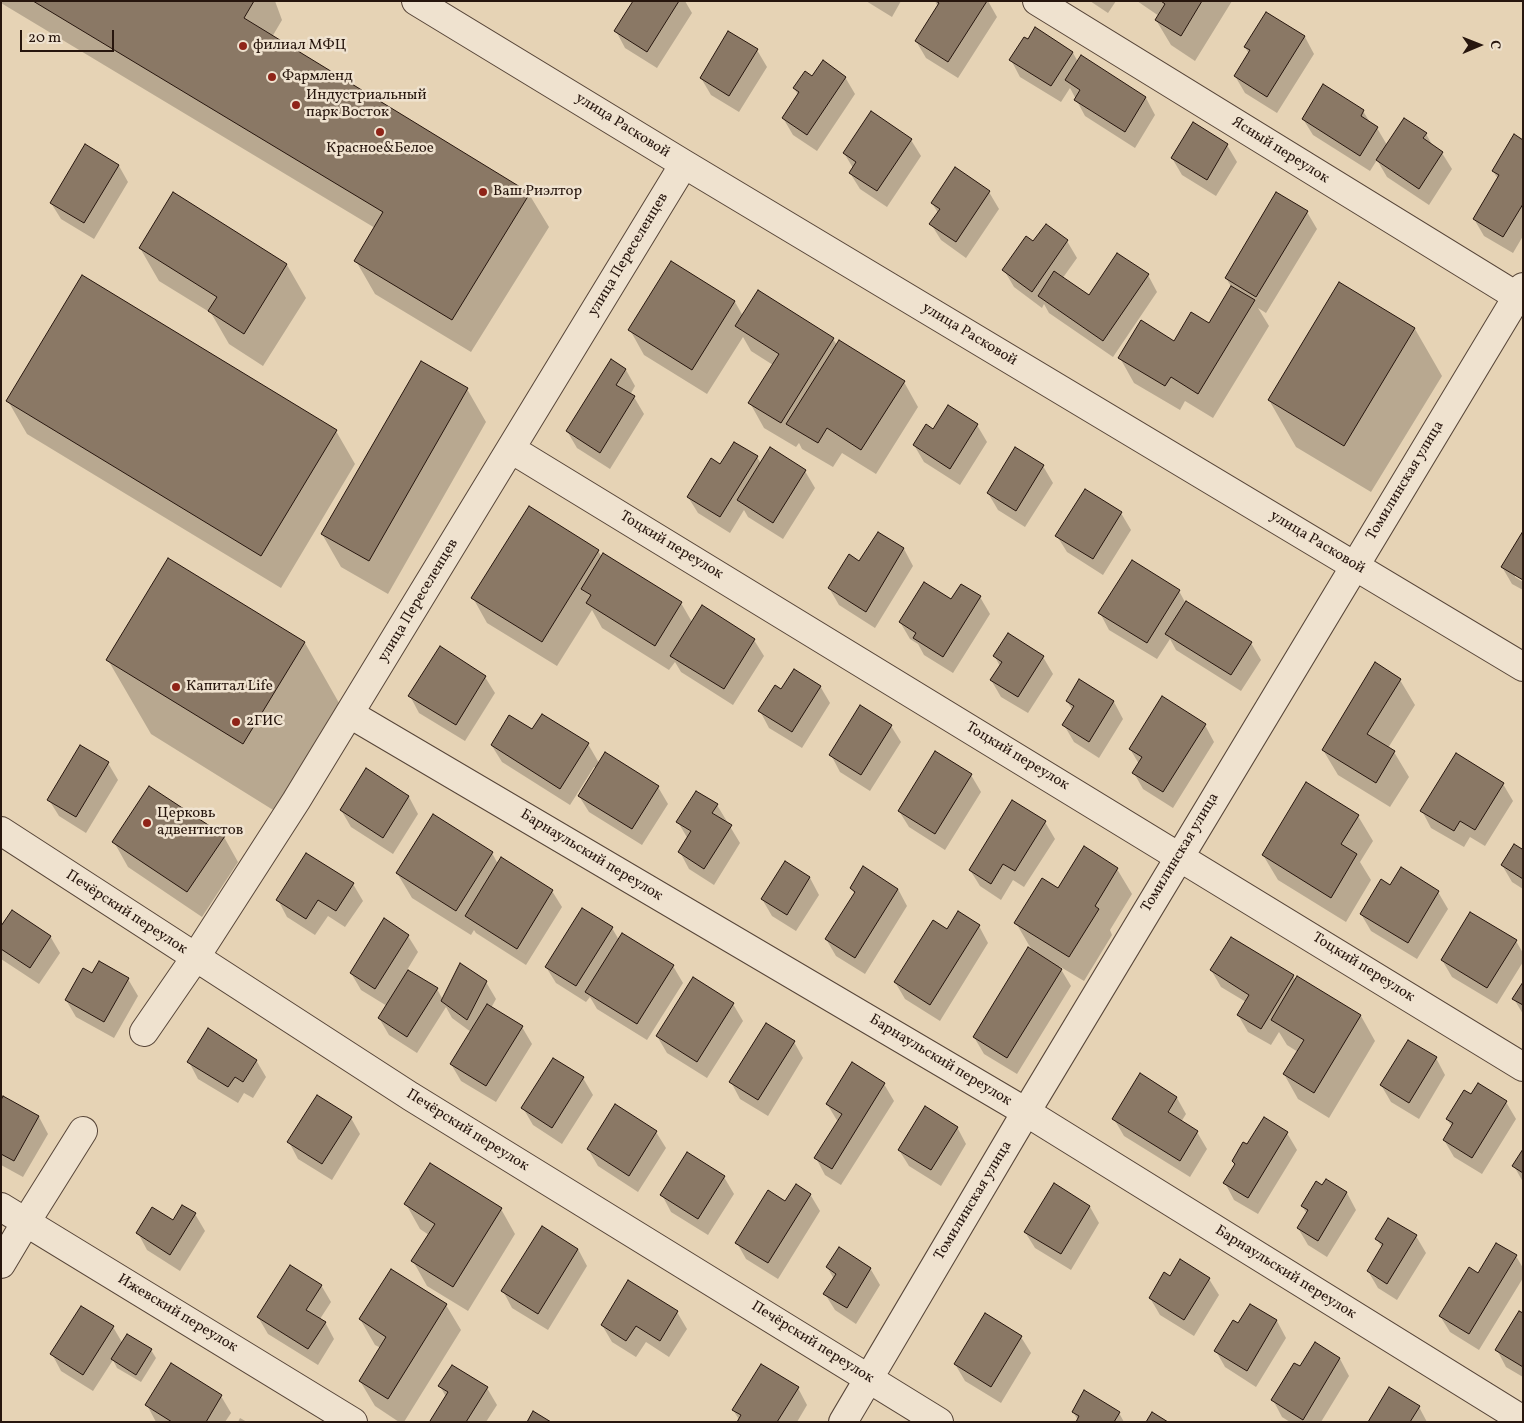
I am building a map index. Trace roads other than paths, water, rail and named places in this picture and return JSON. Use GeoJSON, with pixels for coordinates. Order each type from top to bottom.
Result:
{"type":"FeatureCollection","features":[{"type":"Feature","properties":{"kind":"street","name":"улица Расковой"},"geometry":{"type":"LineString","coordinates":[[416,1],[684,164],[1523,667]]}},
{"type":"Feature","properties":{"kind":"street","name":"Ясный переулок"},"geometry":{"type":"LineString","coordinates":[[1037,1],[1521,295]]}},
{"type":"Feature","properties":{"kind":"street","name":"улица Переселенцев"},"geometry":{"type":"LineString","coordinates":[[144,1032],[195,958],[296,801],[684,164]]}},
{"type":"Feature","properties":{"kind":"street","name":"Томилинская улица"},"geometry":{"type":"LineString","coordinates":[[844,1422],[1026,1112],[1521,295]]}},
{"type":"Feature","properties":{"kind":"street","name":"Тоцкий переулок"},"geometry":{"type":"LineString","coordinates":[[511,449],[1523,1067]]}},
{"type":"Feature","properties":{"kind":"street","name":"Барнаульский переулок"},"geometry":{"type":"LineString","coordinates":[[350,714],[1026,1112],[1523,1420]]}},
{"type":"Feature","properties":{"kind":"street","name":"Печёрский переулок"},"geometry":{"type":"LineString","coordinates":[[1,831],[410,1096],[940,1422]]}},
{"type":"Feature","properties":{"kind":"street"},"geometry":{"type":"LineString","coordinates":[[1,1264],[83,1132]]}},
{"type":"Feature","properties":{"kind":"street","name":"Ижевский переулок"},"geometry":{"type":"LineString","coordinates":[[1,1207],[353,1422]]}},
{"type":"Feature","properties":{"kind":"place","name":"филиал МФЦ"},"geometry":{"type":"Point","coordinates":[243,46]}},
{"type":"Feature","properties":{"kind":"place","name":"Фармленд"},"geometry":{"type":"Point","coordinates":[272,77]}},
{"type":"Feature","properties":{"kind":"place","name":"Индустриальный парк Восток"},"geometry":{"type":"Point","coordinates":[296,105]}},
{"type":"Feature","properties":{"kind":"place","name":"Красное&Белое"},"geometry":{"type":"Point","coordinates":[380,132]}},
{"type":"Feature","properties":{"kind":"place","name":"Ваш Риэлтор"},"geometry":{"type":"Point","coordinates":[483,192]}},
{"type":"Feature","properties":{"kind":"place","name":"Капитал Life"},"geometry":{"type":"Point","coordinates":[176,687]}},
{"type":"Feature","properties":{"kind":"place","name":"2ГИС"},"geometry":{"type":"Point","coordinates":[236,722]}},
{"type":"Feature","properties":{"kind":"place","name":"Церковь адвентистов"},"geometry":{"type":"Point","coordinates":[147,823]}}]}
